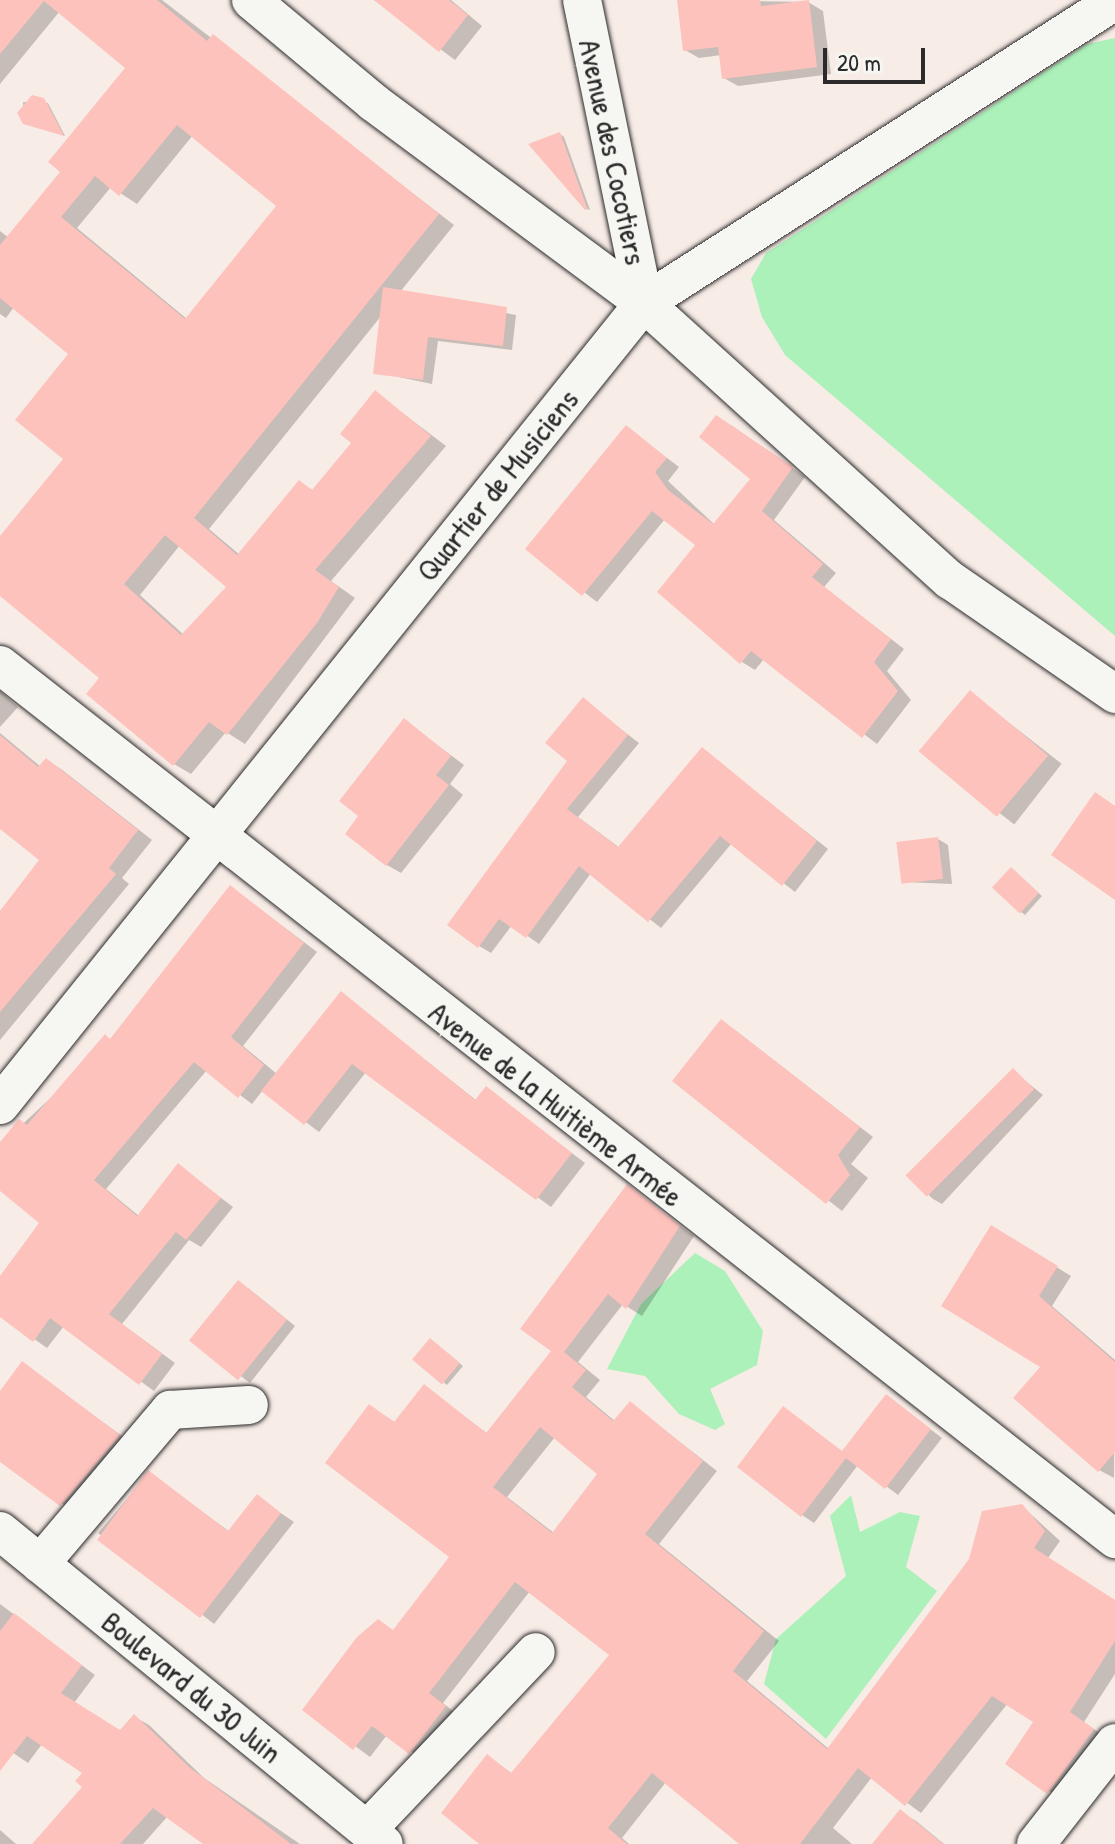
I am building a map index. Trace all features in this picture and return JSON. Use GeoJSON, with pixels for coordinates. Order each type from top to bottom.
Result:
{"type":"FeatureCollection","features":[{"type":"Feature","properties":{"kind":"street"},"geometry":{"type":"LineString","coordinates":[[251,0],[373,102],[644,303],[950,580],[1115,694]]}},
{"type":"Feature","properties":{"kind":"street","name":"Avenue des Cocotiers"},"geometry":{"type":"LineString","coordinates":[[582,0],[644,303]]}},
{"type":"Feature","properties":{"kind":"street","name":"Quartier de Musiciens"},"geometry":{"type":"LineString","coordinates":[[0,1105],[644,303],[1115,1]]}},
{"type":"Feature","properties":{"kind":"street","name":"Avenue de la Huitième Armée"},"geometry":{"type":"LineString","coordinates":[[0,665],[213,836],[1115,1539]]}},
{"type":"Feature","properties":{"kind":"street"},"geometry":{"type":"LineString","coordinates":[[40,1564],[170,1410],[249,1405]]}},
{"type":"Feature","properties":{"kind":"street","name":"Boulevard du 30 Juin"},"geometry":{"type":"LineString","coordinates":[[0,1531],[376,1837]]}},
{"type":"Feature","properties":{"kind":"street"},"geometry":{"type":"LineString","coordinates":[[376,1837],[536,1652]]}},
{"type":"Feature","properties":{"kind":"street"},"geometry":{"type":"LineString","coordinates":[[1036,1844],[1115,1743]]}},
{"type":"Feature","properties":{"kind":"green space"},"geometry":{"type":"Polygon","coordinates":[[[1115,38],[1115,636],[785,355],[762,317],[751,279],[766,253],[1087,44],[1115,38]]]}},
{"type":"Feature","properties":{"kind":"green space"},"geometry":{"type":"Polygon","coordinates":[[[695,1253],[725,1271],[763,1331],[757,1365],[710,1389],[725,1424],[715,1430],[679,1414],[645,1376],[607,1369],[641,1304],[695,1253]]]}},
{"type":"Feature","properties":{"kind":"green space"},"geometry":{"type":"Polygon","coordinates":[[[851,1495],[860,1532],[900,1512],[920,1516],[906,1567],[937,1591],[826,1739],[764,1684],[776,1639],[846,1576],[830,1516],[851,1495]]]}},
{"type":"Feature","properties":{"kind":"building"},"geometry":{"type":"Polygon","coordinates":[[[0,0],[157,0],[207,41],[213,34],[439,214],[194,518],[237,555],[299,480],[312,490],[351,443],[340,434],[375,390],[431,436],[315,570],[339,587],[317,623],[227,735],[209,722],[173,766],[86,694],[99,678],[0,596],[0,536],[63,459],[15,420],[68,354],[0,298],[0,245],[60,172],[48,162],[125,68],[44,1],[0,54],[0,0]],[[177,125],[119,196],[95,176],[61,217],[185,319],[276,206],[177,125]],[[165,535],[124,584],[181,635],[226,587],[165,535]]]}},
{"type":"Feature","properties":{"kind":"building"},"geometry":{"type":"Polygon","coordinates":[[[374,0],[449,0],[468,15],[439,52],[374,0]]]}},
{"type":"Feature","properties":{"kind":"building"},"geometry":{"type":"Polygon","coordinates":[[[677,0],[760,0],[761,6],[809,0],[817,67],[722,79],[718,47],[683,51],[677,0]]]}},
{"type":"Feature","properties":{"kind":"building"},"geometry":{"type":"Polygon","coordinates":[[[32,95],[44,98],[64,136],[23,124],[17,113],[32,95]]]}},
{"type":"Feature","properties":{"kind":"building"},"geometry":{"type":"Polygon","coordinates":[[[560,132],[587,209],[585,210],[528,144],[560,132]]]}},
{"type":"Feature","properties":{"kind":"building"},"geometry":{"type":"Polygon","coordinates":[[[383,287],[507,307],[503,346],[428,337],[423,380],[373,374],[383,287]]]}},
{"type":"Feature","properties":{"kind":"building"},"geometry":{"type":"Polygon","coordinates":[[[716,415],[793,467],[762,511],[823,564],[812,577],[891,639],[874,662],[898,691],[862,738],[751,651],[740,664],[657,592],[695,545],[652,511],[582,596],[525,549],[626,425],[667,458],[655,472],[668,490],[713,524],[750,479],[699,437],[716,415]]]}},
{"type":"Feature","properties":{"kind":"building"},"geometry":{"type":"Polygon","coordinates":[[[970,690],[1048,756],[997,817],[919,751],[970,690]]]}},
{"type":"Feature","properties":{"kind":"building"},"geometry":{"type":"Polygon","coordinates":[[[583,697],[628,735],[567,809],[618,847],[702,747],[817,841],[782,886],[720,836],[648,922],[579,866],[526,938],[499,919],[478,948],[447,925],[567,761],[545,743],[583,697]]]}},
{"type":"Feature","properties":{"kind":"building"},"geometry":{"type":"Polygon","coordinates":[[[404,718],[451,756],[436,775],[449,785],[386,866],[345,834],[358,816],[339,801],[404,718]]]}},
{"type":"Feature","properties":{"kind":"building"},"geometry":{"type":"Polygon","coordinates":[[[0,735],[38,767],[46,758],[138,830],[109,868],[116,874],[0,1012],[0,911],[39,860],[0,829],[0,735]]]}},
{"type":"Feature","properties":{"kind":"building"},"geometry":{"type":"Polygon","coordinates":[[[1095,792],[1115,806],[1115,900],[1051,855],[1095,792]]]}},
{"type":"Feature","properties":{"kind":"building"},"geometry":{"type":"Polygon","coordinates":[[[938,837],[943,879],[901,884],[896,842],[938,837]]]}},
{"type":"Feature","properties":{"kind":"building"},"geometry":{"type":"Polygon","coordinates":[[[1011,867],[1039,893],[1020,913],[992,887],[1011,867]]]}},
{"type":"Feature","properties":{"kind":"building"},"geometry":{"type":"Polygon","coordinates":[[[230,885],[304,943],[231,1037],[264,1065],[238,1098],[194,1062],[94,1180],[137,1216],[178,1163],[221,1198],[186,1240],[176,1232],[109,1314],[162,1354],[139,1385],[50,1318],[33,1342],[0,1317],[0,1276],[39,1223],[0,1191],[0,1142],[19,1119],[27,1125],[105,1034],[110,1039],[230,885]]]}},
{"type":"Feature","properties":{"kind":"building"},"geometry":{"type":"Polygon","coordinates":[[[341,991],[475,1100],[486,1086],[572,1153],[536,1200],[352,1064],[304,1125],[261,1091],[341,991]]]}},
{"type":"Feature","properties":{"kind":"building"},"geometry":{"type":"Polygon","coordinates":[[[721,1019],[860,1127],[838,1155],[850,1175],[826,1204],[672,1081],[721,1019]]]}},
{"type":"Feature","properties":{"kind":"building"},"geometry":{"type":"Polygon","coordinates":[[[1013,1068],[1034,1089],[927,1197],[906,1175],[1013,1068]]]}},
{"type":"Feature","properties":{"kind":"building"},"geometry":{"type":"Polygon","coordinates":[[[627,1184],[680,1226],[626,1309],[608,1294],[564,1352],[586,1370],[572,1387],[613,1421],[630,1401],[703,1461],[645,1534],[764,1631],[733,1671],[827,1749],[969,1559],[982,1511],[1022,1504],[1045,1531],[1034,1548],[1115,1600],[1115,1641],[1070,1712],[1094,1729],[1047,1794],[1005,1764],[1033,1722],[992,1696],[905,1806],[858,1768],[800,1844],[739,1844],[652,1773],[608,1828],[627,1844],[479,1844],[441,1813],[487,1754],[511,1773],[609,1655],[515,1582],[429,1693],[446,1706],[409,1754],[372,1726],[353,1750],[302,1710],[357,1637],[378,1619],[393,1630],[449,1557],[325,1463],[369,1404],[394,1422],[424,1384],[486,1433],[551,1351],[520,1329],[627,1184]],[[540,1427],[493,1487],[552,1533],[597,1474],[540,1427]]]}},
{"type":"Feature","properties":{"kind":"building"},"geometry":{"type":"Polygon","coordinates":[[[991,1225],[1058,1266],[1039,1296],[1115,1362],[1115,1452],[1098,1472],[1013,1398],[1040,1367],[941,1306],[991,1225]]]}},
{"type":"Feature","properties":{"kind":"building"},"geometry":{"type":"Polygon","coordinates":[[[238,1280],[287,1320],[238,1380],[189,1341],[238,1280]]]}},
{"type":"Feature","properties":{"kind":"building"},"geometry":{"type":"Polygon","coordinates":[[[430,1338],[460,1363],[442,1385],[412,1359],[430,1338]]]}},
{"type":"Feature","properties":{"kind":"building"},"geometry":{"type":"Polygon","coordinates":[[[22,1361],[120,1435],[60,1506],[0,1462],[0,1391],[22,1361]]]}},
{"type":"Feature","properties":{"kind":"building"},"geometry":{"type":"Polygon","coordinates":[[[886,1394],[931,1429],[885,1489],[846,1458],[801,1517],[737,1467],[783,1406],[842,1451],[886,1394]]]}},
{"type":"Feature","properties":{"kind":"building"},"geometry":{"type":"Polygon","coordinates":[[[148,1470],[228,1531],[257,1494],[281,1513],[200,1618],[97,1540],[148,1470]]]}},
{"type":"Feature","properties":{"kind":"building"},"geometry":{"type":"Polygon","coordinates":[[[14,1613],[82,1665],[61,1693],[120,1730],[134,1714],[189,1767],[291,1844],[203,1844],[153,1808],[120,1844],[32,1844],[82,1787],[75,1781],[82,1773],[27,1736],[0,1771],[0,1631],[14,1613]]]}},
{"type":"Feature","properties":{"kind":"building"},"geometry":{"type":"Polygon","coordinates":[[[900,1809],[943,1844],[872,1844],[900,1809]]]}}]}
